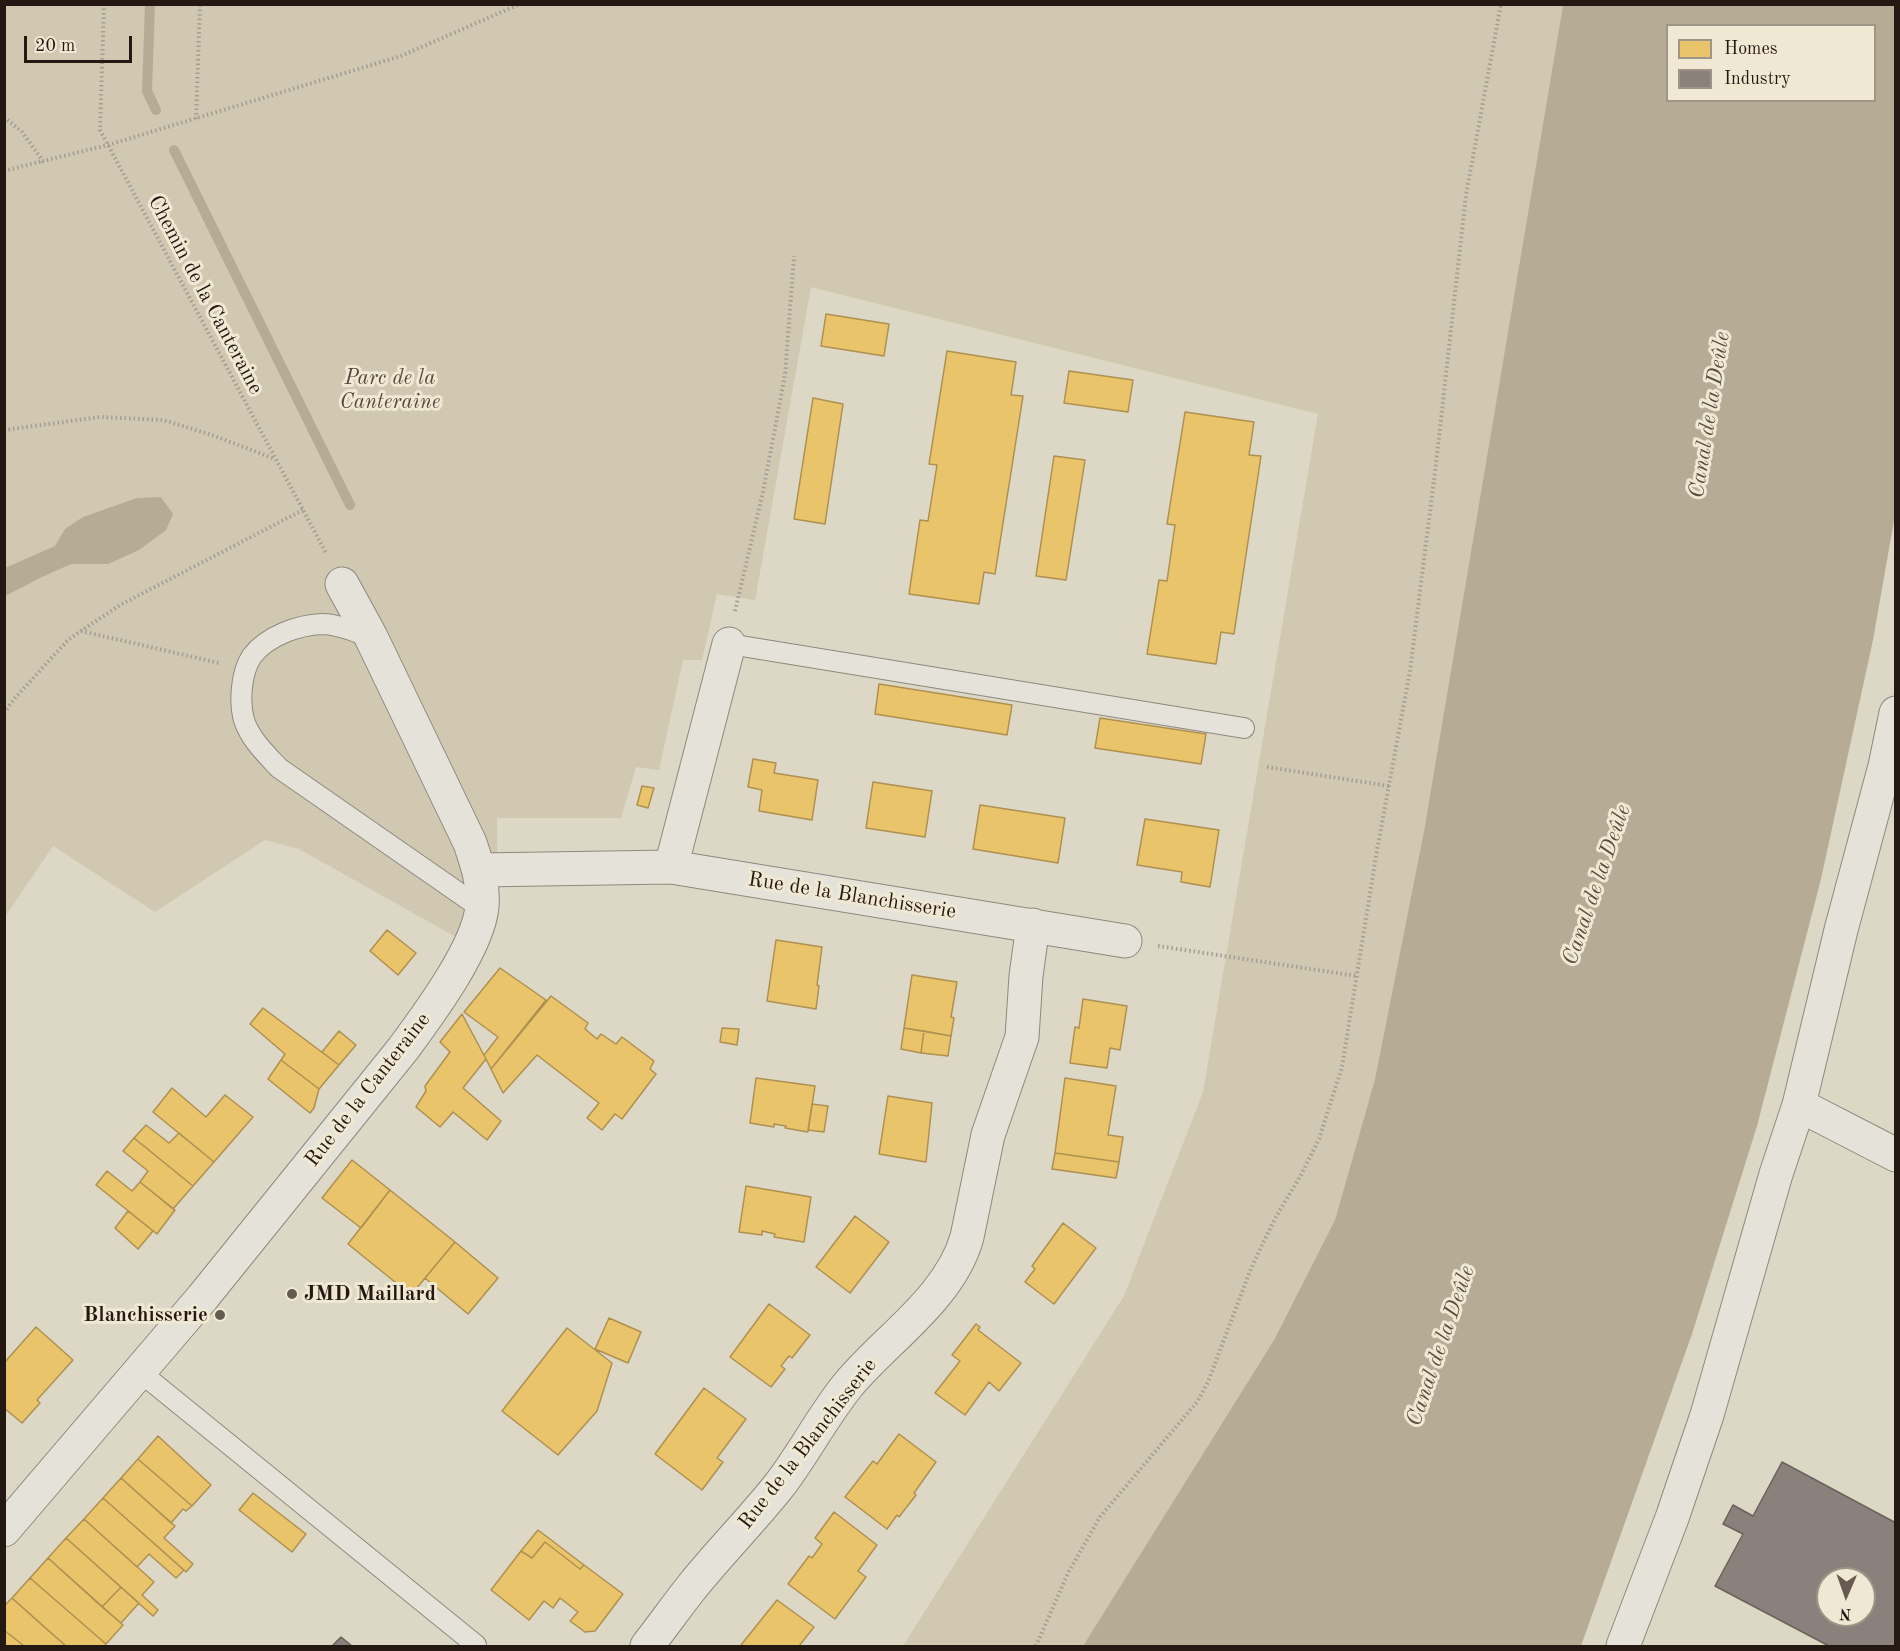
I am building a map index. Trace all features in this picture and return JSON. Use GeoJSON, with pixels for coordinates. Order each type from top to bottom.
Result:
{"type":"FeatureCollection","features":[{"type":"Feature","properties":{"kind":"street","name":"Rue de la Canteraine"},"geometry":{"type":"LineString","coordinates":[[4,1530],[203,1297],[403,1049],[457,968],[477,927],[482,909],[482,892],[479,870],[470,843],[371,637],[342,584]]}},
{"type":"Feature","properties":{"kind":"street"},"geometry":{"type":"LineString","coordinates":[[671,867],[729,644]]}},
{"type":"Feature","properties":{"kind":"street"},"geometry":{"type":"LineString","coordinates":[[1623,1647],[1672,1518],[1707,1415],[1776,1174],[1799,1105],[1841,930],[1885,766],[1896,713]]}},
{"type":"Feature","properties":{"kind":"street","name":"Rue de la Blanchisserie"},"geometry":{"type":"LineString","coordinates":[[479,870],[671,867],[1125,941]]}},
{"type":"Feature","properties":{"kind":"street","name":"Rue de la Blanchisserie"},"geometry":{"type":"LineString","coordinates":[[647,1647],[691,1588],[783,1479],[846,1387],[908,1324],[946,1280],[955,1265],[967,1237],[988,1135],[1022,1037],[1026,976],[1033,925]]}},
{"type":"Feature","properties":{"kind":"street"},"geometry":{"type":"LineString","coordinates":[[1799,1105],[1896,1155]]}},
{"type":"Feature","properties":{"kind":"lane"},"geometry":{"type":"LineString","coordinates":[[371,637],[324,624],[296,627],[268,642],[252,657],[246,669],[242,694],[244,719],[256,743],[279,768],[482,909]]}},
{"type":"Feature","properties":{"kind":"lane"},"geometry":{"type":"LineString","coordinates":[[729,644],[1244,728]]}},
{"type":"Feature","properties":{"kind":"lane"},"geometry":{"type":"LineString","coordinates":[[140,1372],[476,1645],[474,1647]]}},
{"type":"Feature","properties":{"kind":"path","name":"Chemin de la Canteraine"},"geometry":{"type":"LineString","coordinates":[[104,4],[100,129],[342,584]]}},
{"type":"Feature","properties":{"kind":"path"},"geometry":{"type":"LineString","coordinates":[[196,119],[200,4]]}},
{"type":"Feature","properties":{"kind":"path"},"geometry":{"type":"LineString","coordinates":[[4,171],[108,145],[401,56],[520,4]]}},
{"type":"Feature","properties":{"kind":"path"},"geometry":{"type":"LineString","coordinates":[[1036,1647],[1068,1573],[1100,1517],[1197,1402],[1208,1382],[1250,1271],[1277,1215],[1301,1175],[1326,1120],[1342,1067],[1410,671],[1466,195],[1501,4]]}},
{"type":"Feature","properties":{"kind":"path"},"geometry":{"type":"LineString","coordinates":[[4,117],[22,132],[43,160]]}},
{"type":"Feature","properties":{"kind":"path"},"geometry":{"type":"LineString","coordinates":[[729,644],[763,492],[785,375],[794,256]]}},
{"type":"Feature","properties":{"kind":"path"},"geometry":{"type":"LineString","coordinates":[[4,430],[100,417],[163,420],[212,435],[276,460]]}},
{"type":"Feature","properties":{"kind":"path"},"geometry":{"type":"LineString","coordinates":[[4,713],[68,640],[81,631],[120,605],[303,510]]}},
{"type":"Feature","properties":{"kind":"path"},"geometry":{"type":"LineString","coordinates":[[81,631],[246,669]]}},
{"type":"Feature","properties":{"kind":"path"},"geometry":{"type":"LineString","coordinates":[[1267,767],[1389,786]]}},
{"type":"Feature","properties":{"kind":"path"},"geometry":{"type":"LineString","coordinates":[[1125,941],[1358,976]]}},
{"type":"Feature","properties":{"kind":"green space","name":"Parc de la Canteraine"},"geometry":{"type":"Polygon","coordinates":[[[4,5],[1563,5],[1424,831],[1375,1079],[1335,1220],[1274,1340],[1083,1646],[903,1646],[1124,1296],[1203,1092],[1318,414],[811,287],[755,600],[717,594],[702,660],[683,660],[659,770],[636,767],[621,818],[497,818],[497,853],[456,937],[299,849],[265,840],[155,912],[53,846],[5,917],[4,5]]]}},
{"type":"Feature","properties":{"kind":"water","name":"Canal de la Deûle"},"geometry":{"type":"Polygon","coordinates":[[[1563,5],[1895,5],[1896,509],[1873,640],[1821,879],[1757,1126],[1692,1334],[1581,1646],[1083,1646],[1274,1340],[1335,1220],[1375,1079],[1424,831],[1563,5]]]}},
{"type":"Feature","properties":{"kind":"water"},"geometry":{"type":"Polygon","coordinates":[[[161,497],[173,514],[166,530],[139,550],[108,564],[71,564],[5,596],[5,568],[55,546],[65,529],[83,517],[137,498],[161,497]]]}},
{"type":"Feature","properties":{"kind":"building: Homes"},"geometry":{"type":"Polygon","coordinates":[[[826,314],[889,324],[884,356],[821,346],[826,314]]]}},
{"type":"Feature","properties":{"kind":"building: Homes"},"geometry":{"type":"Polygon","coordinates":[[[947,351],[1016,362],[1011,395],[1023,396],[995,574],[984,572],[979,604],[909,594],[920,520],[928,521],[937,465],[929,464],[947,351]]]}},
{"type":"Feature","properties":{"kind":"building: Homes"},"geometry":{"type":"Polygon","coordinates":[[[1069,371],[1133,380],[1128,412],[1064,403],[1069,371]]]}},
{"type":"Feature","properties":{"kind":"building: Homes"},"geometry":{"type":"Polygon","coordinates":[[[813,398],[843,404],[825,524],[794,519],[813,398]]]}},
{"type":"Feature","properties":{"kind":"building: Homes"},"geometry":{"type":"Polygon","coordinates":[[[1185,412],[1254,422],[1249,455],[1261,456],[1234,634],[1221,632],[1216,664],[1147,654],[1159,580],[1167,581],[1175,525],[1167,524],[1185,412]]]}},
{"type":"Feature","properties":{"kind":"building: Homes"},"geometry":{"type":"Polygon","coordinates":[[[1054,456],[1085,460],[1066,580],[1036,576],[1054,456]]]}},
{"type":"Feature","properties":{"kind":"building: Homes"},"geometry":{"type":"Polygon","coordinates":[[[879,684],[1012,705],[1007,735],[875,714],[879,684]]]}},
{"type":"Feature","properties":{"kind":"building: Homes"},"geometry":{"type":"Polygon","coordinates":[[[1100,718],[1206,734],[1201,764],[1095,748],[1100,718]]]}},
{"type":"Feature","properties":{"kind":"building: Homes"},"geometry":{"type":"Polygon","coordinates":[[[753,759],[776,763],[774,773],[818,780],[812,820],[759,811],[762,790],[748,787],[753,759]]]}},
{"type":"Feature","properties":{"kind":"building: Homes"},"geometry":{"type":"Polygon","coordinates":[[[873,782],[932,791],[925,837],[866,828],[873,782]]]}},
{"type":"Feature","properties":{"kind":"building: Homes"},"geometry":{"type":"Polygon","coordinates":[[[642,786],[654,788],[648,808],[637,805],[642,786]]]}},
{"type":"Feature","properties":{"kind":"building: Homes"},"geometry":{"type":"Polygon","coordinates":[[[980,805],[1065,818],[1058,863],[973,849],[980,805]]]}},
{"type":"Feature","properties":{"kind":"building: Homes"},"geometry":{"type":"Polygon","coordinates":[[[1145,819],[1219,830],[1210,887],[1181,882],[1182,872],[1137,865],[1145,819]]]}},
{"type":"Feature","properties":{"kind":"building: Homes"},"geometry":{"type":"Polygon","coordinates":[[[387,930],[416,953],[398,975],[370,951],[387,930]]]}},
{"type":"Feature","properties":{"kind":"building: Homes"},"geometry":{"type":"Polygon","coordinates":[[[776,940],[822,947],[816,1009],[767,1001],[776,940]]]}},
{"type":"Feature","properties":{"kind":"building: Homes"},"geometry":{"type":"Polygon","coordinates":[[[500,968],[546,1000],[491,1069],[484,1055],[498,1037],[464,1012],[500,968]]]}},
{"type":"Feature","properties":{"kind":"building: Homes"},"geometry":{"type":"Polygon","coordinates":[[[912,975],[957,982],[951,1017],[954,1018],[951,1036],[904,1028],[912,975]]]}},
{"type":"Feature","properties":{"kind":"building: Homes"},"geometry":{"type":"Polygon","coordinates":[[[551,996],[588,1023],[585,1029],[597,1039],[601,1034],[616,1044],[622,1037],[654,1061],[650,1069],[656,1074],[622,1119],[615,1114],[602,1130],[587,1118],[599,1103],[537,1055],[503,1093],[491,1069],[551,996]]]}},
{"type":"Feature","properties":{"kind":"building: Homes"},"geometry":{"type":"Polygon","coordinates":[[[1083,999],[1127,1006],[1120,1050],[1110,1048],[1107,1068],[1070,1063],[1075,1027],[1079,1028],[1083,999]]]}},
{"type":"Feature","properties":{"kind":"building: Homes"},"geometry":{"type":"Polygon","coordinates":[[[263,1008],[339,1065],[319,1089],[281,1060],[285,1054],[250,1024],[263,1008]]]}},
{"type":"Feature","properties":{"kind":"building: Homes"},"geometry":{"type":"Polygon","coordinates":[[[462,1014],[486,1059],[463,1088],[501,1121],[487,1140],[453,1112],[440,1127],[416,1107],[426,1091],[425,1086],[450,1052],[440,1042],[462,1014]]]}},
{"type":"Feature","properties":{"kind":"building: Homes"},"geometry":{"type":"Polygon","coordinates":[[[722,1028],[739,1029],[737,1045],[720,1042],[722,1028]]]}},
{"type":"Feature","properties":{"kind":"building: Homes"},"geometry":{"type":"Polygon","coordinates":[[[904,1028],[924,1031],[921,1053],[901,1049],[904,1028]]]}},
{"type":"Feature","properties":{"kind":"building: Homes"},"geometry":{"type":"Polygon","coordinates":[[[339,1031],[356,1045],[339,1065],[322,1052],[339,1031]]]}},
{"type":"Feature","properties":{"kind":"building: Homes"},"geometry":{"type":"Polygon","coordinates":[[[924,1031],[951,1036],[948,1056],[921,1053],[924,1031]]]}},
{"type":"Feature","properties":{"kind":"building: Homes"},"geometry":{"type":"Polygon","coordinates":[[[281,1060],[319,1089],[314,1108],[310,1113],[268,1079],[281,1060]]]}},
{"type":"Feature","properties":{"kind":"building: Homes"},"geometry":{"type":"Polygon","coordinates":[[[756,1078],[815,1086],[808,1132],[774,1124],[774,1127],[750,1123],[756,1078]]]}},
{"type":"Feature","properties":{"kind":"building: Homes"},"geometry":{"type":"Polygon","coordinates":[[[1065,1078],[1116,1086],[1108,1135],[1123,1137],[1119,1162],[1055,1153],[1065,1078]]]}},
{"type":"Feature","properties":{"kind":"building: Homes"},"geometry":{"type":"Polygon","coordinates":[[[172,1088],[206,1117],[225,1095],[253,1117],[214,1162],[153,1112],[172,1088]]]}},
{"type":"Feature","properties":{"kind":"building: Homes"},"geometry":{"type":"Polygon","coordinates":[[[888,1096],[932,1103],[926,1162],[879,1154],[888,1096]]]}},
{"type":"Feature","properties":{"kind":"building: Homes"},"geometry":{"type":"Polygon","coordinates":[[[812,1104],[828,1106],[824,1132],[808,1130],[812,1104]]]}},
{"type":"Feature","properties":{"kind":"building: Homes"},"geometry":{"type":"Polygon","coordinates":[[[146,1125],[169,1143],[179,1133],[214,1162],[193,1186],[134,1138],[146,1125]]]}},
{"type":"Feature","properties":{"kind":"building: Homes"},"geometry":{"type":"Polygon","coordinates":[[[134,1138],[193,1186],[173,1209],[140,1182],[148,1171],[123,1151],[134,1138]]]}},
{"type":"Feature","properties":{"kind":"building: Homes"},"geometry":{"type":"Polygon","coordinates":[[[1055,1153],[1119,1162],[1116,1178],[1052,1169],[1055,1153]]]}},
{"type":"Feature","properties":{"kind":"building: Homes"},"geometry":{"type":"Polygon","coordinates":[[[352,1160],[390,1190],[361,1228],[322,1198],[352,1160]]]}},
{"type":"Feature","properties":{"kind":"building: Homes"},"geometry":{"type":"Polygon","coordinates":[[[107,1171],[132,1191],[140,1182],[175,1210],[157,1234],[96,1185],[107,1171]]]}},
{"type":"Feature","properties":{"kind":"building: Homes"},"geometry":{"type":"Polygon","coordinates":[[[746,1186],[811,1197],[804,1242],[774,1237],[775,1234],[762,1231],[762,1235],[739,1232],[746,1186]]]}},
{"type":"Feature","properties":{"kind":"building: Homes"},"geometry":{"type":"Polygon","coordinates":[[[390,1190],[455,1242],[411,1295],[348,1244],[390,1190]]]}},
{"type":"Feature","properties":{"kind":"building: Homes"},"geometry":{"type":"Polygon","coordinates":[[[128,1211],[153,1231],[138,1249],[115,1228],[128,1211]]]}},
{"type":"Feature","properties":{"kind":"building: Homes"},"geometry":{"type":"Polygon","coordinates":[[[855,1216],[889,1242],[850,1293],[816,1267],[855,1216]]]}},
{"type":"Feature","properties":{"kind":"building: Homes"},"geometry":{"type":"Polygon","coordinates":[[[1063,1223],[1096,1248],[1054,1304],[1025,1282],[1035,1269],[1032,1266],[1063,1223]]]}},
{"type":"Feature","properties":{"kind":"building: Homes"},"geometry":{"type":"Polygon","coordinates":[[[455,1242],[498,1278],[468,1314],[425,1278],[455,1242]]]}},
{"type":"Feature","properties":{"kind":"building: Homes"},"geometry":{"type":"Polygon","coordinates":[[[769,1304],[810,1335],[792,1358],[789,1356],[781,1366],[785,1369],[771,1387],[730,1357],[769,1304]]]}},
{"type":"Feature","properties":{"kind":"building: Homes"},"geometry":{"type":"Polygon","coordinates":[[[609,1318],[641,1332],[628,1363],[595,1349],[609,1318]]]}},
{"type":"Feature","properties":{"kind":"building: Homes"},"geometry":{"type":"Polygon","coordinates":[[[976,1324],[980,1327],[978,1330],[1021,1363],[999,1391],[989,1382],[965,1415],[935,1393],[960,1361],[952,1355],[976,1324]]]}},
{"type":"Feature","properties":{"kind":"building: Homes"},"geometry":{"type":"Polygon","coordinates":[[[36,1327],[73,1360],[37,1400],[40,1403],[22,1423],[4,1408],[4,1363],[36,1327]]]}},
{"type":"Feature","properties":{"kind":"building: Homes"},"geometry":{"type":"Polygon","coordinates":[[[567,1328],[612,1363],[597,1411],[558,1455],[502,1411],[567,1328]]]}},
{"type":"Feature","properties":{"kind":"building: Homes"},"geometry":{"type":"Polygon","coordinates":[[[704,1388],[746,1419],[717,1458],[723,1462],[702,1490],[655,1454],[704,1388]]]}},
{"type":"Feature","properties":{"kind":"building: Homes"},"geometry":{"type":"Polygon","coordinates":[[[899,1434],[936,1462],[914,1493],[916,1495],[887,1529],[845,1497],[873,1461],[877,1464],[899,1434]]]}},
{"type":"Feature","properties":{"kind":"building: Homes"},"geometry":{"type":"Polygon","coordinates":[[[158,1436],[211,1485],[192,1506],[138,1459],[158,1436]]]}},
{"type":"Feature","properties":{"kind":"building: Homes"},"geometry":{"type":"Polygon","coordinates":[[[138,1459],[192,1506],[186,1511],[183,1509],[171,1523],[121,1478],[138,1459]]]}},
{"type":"Feature","properties":{"kind":"building: Homes"},"geometry":{"type":"Polygon","coordinates":[[[121,1478],[175,1526],[164,1538],[193,1564],[186,1572],[103,1498],[121,1478]]]}},
{"type":"Feature","properties":{"kind":"building: Homes"},"geometry":{"type":"Polygon","coordinates":[[[253,1493],[306,1534],[292,1552],[239,1510],[253,1493]]]}},
{"type":"Feature","properties":{"kind":"building: Homes"},"geometry":{"type":"Polygon","coordinates":[[[103,1498],[184,1570],[176,1578],[149,1554],[137,1567],[84,1519],[103,1498]]]}},
{"type":"Feature","properties":{"kind":"building: Homes"},"geometry":{"type":"Polygon","coordinates":[[[834,1512],[877,1545],[858,1571],[866,1577],[835,1619],[788,1584],[809,1556],[812,1558],[822,1544],[815,1538],[834,1512]]]}},
{"type":"Feature","properties":{"kind":"building: Homes"},"geometry":{"type":"Polygon","coordinates":[[[84,1519],[154,1582],[142,1595],[158,1610],[153,1616],[66,1538],[84,1519]]]}},
{"type":"Feature","properties":{"kind":"building: Homes"},"geometry":{"type":"Polygon","coordinates":[[[538,1530],[584,1565],[580,1569],[545,1542],[532,1558],[521,1551],[538,1530]]]}},
{"type":"Feature","properties":{"kind":"building: Homes"},"geometry":{"type":"Polygon","coordinates":[[[66,1538],[121,1587],[102,1607],[48,1558],[66,1538]]]}},
{"type":"Feature","properties":{"kind":"building: Homes"},"geometry":{"type":"Polygon","coordinates":[[[545,1542],[580,1569],[584,1565],[623,1594],[595,1631],[585,1632],[570,1621],[578,1612],[560,1598],[553,1608],[544,1601],[529,1620],[491,1590],[521,1551],[532,1558],[545,1542]]]}},
{"type":"Feature","properties":{"kind":"building: Homes"},"geometry":{"type":"Polygon","coordinates":[[[48,1558],[123,1625],[106,1644],[30,1578],[48,1558]]]}},
{"type":"Feature","properties":{"kind":"building: Homes"},"geometry":{"type":"Polygon","coordinates":[[[30,1578],[106,1644],[104,1646],[66,1646],[12,1598],[30,1578]]]}},
{"type":"Feature","properties":{"kind":"building: Homes"},"geometry":{"type":"Polygon","coordinates":[[[121,1587],[139,1603],[121,1623],[102,1607],[121,1587]]]}},
{"type":"Feature","properties":{"kind":"building: Homes"},"geometry":{"type":"Polygon","coordinates":[[[12,1598],[66,1646],[24,1646],[4,1630],[4,1606],[12,1598]]]}},
{"type":"Feature","properties":{"kind":"building: Homes"},"geometry":{"type":"Polygon","coordinates":[[[777,1600],[814,1627],[799,1646],[741,1645],[777,1600]]]}},
{"type":"Feature","properties":{"kind":"building: Homes"},"geometry":{"type":"Polygon","coordinates":[[[4,1630],[24,1646],[4,1646],[4,1630]]]}},
{"type":"Feature","properties":{"kind":"building: Industry"},"geometry":{"type":"Polygon","coordinates":[[[1782,1462],[1896,1523],[1896,1646],[1829,1646],[1715,1586],[1743,1534],[1723,1524],[1733,1505],[1753,1516],[1782,1462]]]}},
{"type":"Feature","properties":{"kind":"building: Industry"},"geometry":{"type":"Polygon","coordinates":[[[341,1637],[352,1646],[332,1646],[341,1637]]]}},
{"type":"Feature","properties":{"kind":"waterway"},"geometry":{"type":"LineString","coordinates":[[150,4],[147,91],[156,110]]}},
{"type":"Feature","properties":{"kind":"waterway"},"geometry":{"type":"LineString","coordinates":[[174,150],[350,505]]}},
{"type":"Feature","properties":{"kind":"place","name":"JMD Maillard"},"geometry":{"type":"Point","coordinates":[292,1294]}},
{"type":"Feature","properties":{"kind":"place","name":"Blanchisserie"},"geometry":{"type":"Point","coordinates":[220,1315]}}]}
